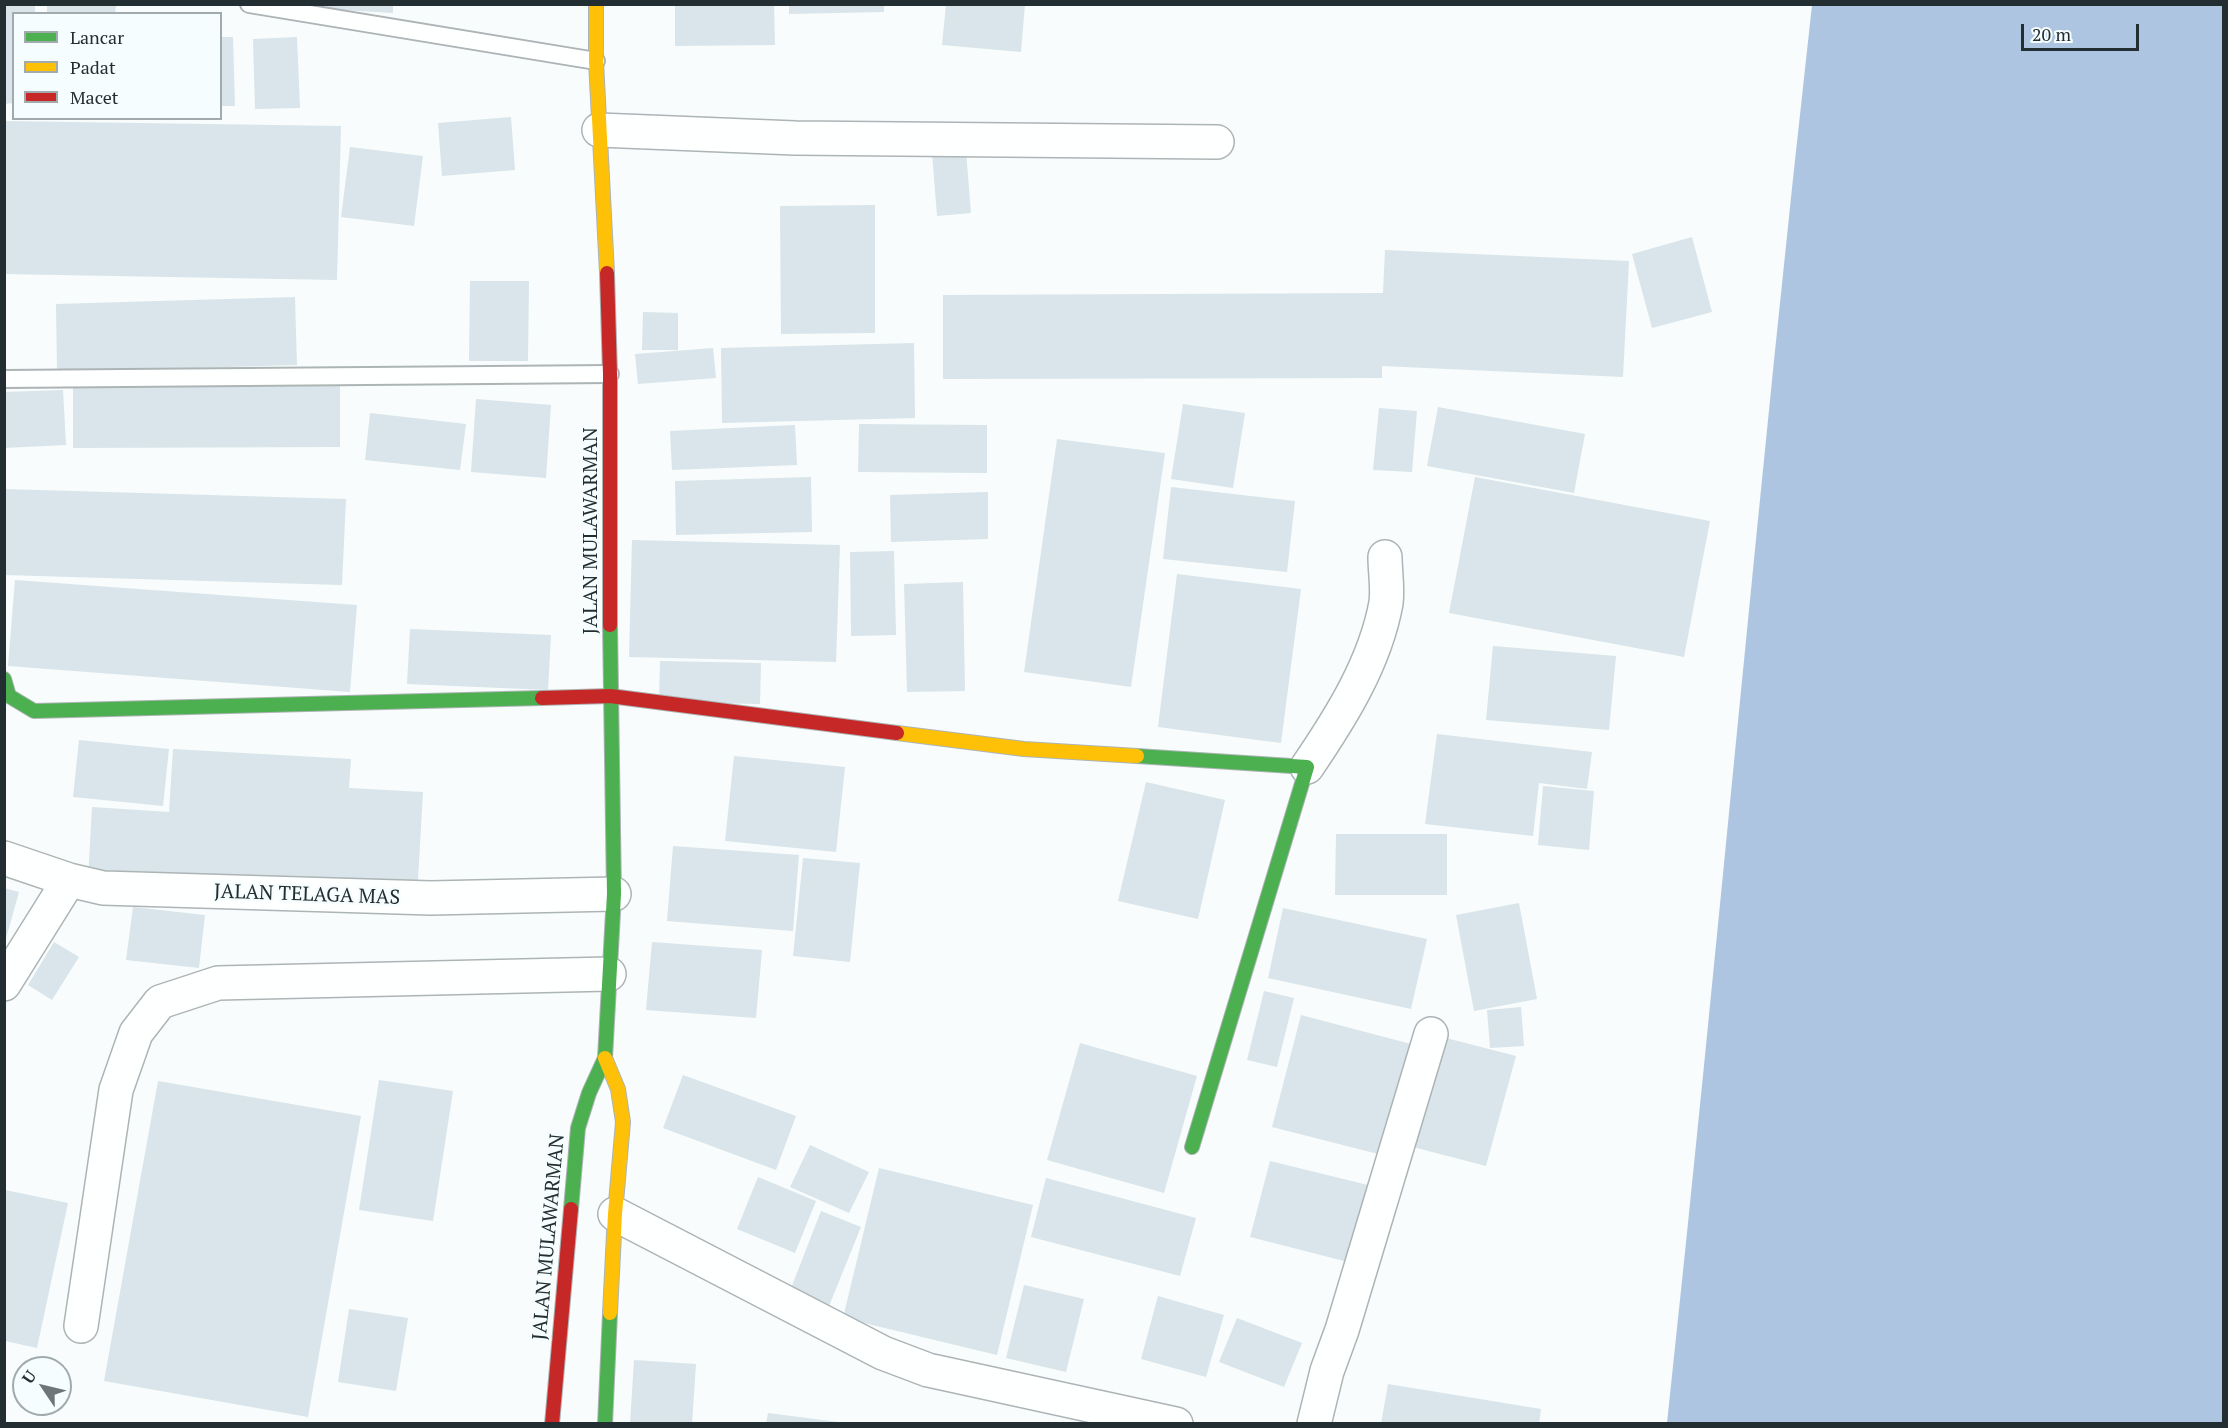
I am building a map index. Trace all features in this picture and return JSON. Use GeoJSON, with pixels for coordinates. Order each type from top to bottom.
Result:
{"type":"FeatureCollection","features":[{"type":"Feature","properties":{"kind":"main road","name":"JALAN MULAWARMAN"},"geometry":{"type":"LineString","coordinates":[[552,1419],[562,1366],[578,1128],[589,1093],[605,1058],[614,894],[610,696],[609,374],[607,276],[596,61],[596,4]]}},
{"type":"Feature","properties":{"kind":"main road"},"geometry":{"type":"LineString","coordinates":[[4,679],[9,696],[34,711],[610,696],[1024,749],[1307,767],[1192,1147]]}},
{"type":"Feature","properties":{"kind":"main road","name":"JALAN MULAWARMAN"},"geometry":{"type":"LineString","coordinates":[[605,1058],[618,1089],[623,1122],[602,1369],[605,1420]]}},
{"type":"Feature","properties":{"kind":"street"},"geometry":{"type":"LineString","coordinates":[[599,130],[795,138],[1217,142]]}},
{"type":"Feature","properties":{"kind":"street"},"geometry":{"type":"LineString","coordinates":[[1307,767],[1336,723],[1374,651],[1386,601],[1385,557]]}},
{"type":"Feature","properties":{"kind":"street","name":"JALAN TELAGA MAS"},"geometry":{"type":"LineString","coordinates":[[4,858],[69,880],[104,888],[431,898],[614,894]]}},
{"type":"Feature","properties":{"kind":"street"},"geometry":{"type":"LineString","coordinates":[[4,984],[69,880]]}},
{"type":"Feature","properties":{"kind":"street"},"geometry":{"type":"LineString","coordinates":[[81,1326],[116,1090],[136,1033],[160,1002],[218,983],[609,974]]}},
{"type":"Feature","properties":{"kind":"street"},"geometry":{"type":"LineString","coordinates":[[1314,1424],[1327,1371],[1342,1330],[1431,1034]]}},
{"type":"Feature","properties":{"kind":"street"},"geometry":{"type":"LineString","coordinates":[[615,1214],[883,1353],[928,1370],[1176,1424]]}},
{"type":"Feature","properties":{"kind":"lane"},"geometry":{"type":"LineString","coordinates":[[249,4],[596,61]]}},
{"type":"Feature","properties":{"kind":"lane"},"geometry":{"type":"LineString","coordinates":[[4,379],[609,374]]}},
{"type":"Feature","properties":{"kind":"water"},"geometry":{"type":"Polygon","coordinates":[[[1812,5],[2223,5],[2223,1423],[1667,1423],[1812,5]]]}},
{"type":"Feature","properties":{"kind":"building"},"geometry":{"type":"Polygon","coordinates":[[[4,4],[35,4],[35,12],[12,12],[12,103],[4,104],[4,4]]]}},
{"type":"Feature","properties":{"kind":"building"},"geometry":{"type":"Polygon","coordinates":[[[292,4],[393,4],[393,13],[292,7],[292,4]]]}},
{"type":"Feature","properties":{"kind":"building"},"geometry":{"type":"Polygon","coordinates":[[[675,4],[774,4],[775,45],[675,46],[675,4]]]}},
{"type":"Feature","properties":{"kind":"building"},"geometry":{"type":"Polygon","coordinates":[[[789,4],[884,4],[884,12],[789,14],[789,4]]]}},
{"type":"Feature","properties":{"kind":"building"},"geometry":{"type":"Polygon","coordinates":[[[946,4],[1025,4],[1021,52],[942,45],[946,4]]]}},
{"type":"Feature","properties":{"kind":"building"},"geometry":{"type":"Polygon","coordinates":[[[47,6],[116,6],[115,12],[47,12],[47,6]]]}},
{"type":"Feature","properties":{"kind":"building"},"geometry":{"type":"Polygon","coordinates":[[[222,37],[233,37],[235,106],[222,106],[222,37]]]}},
{"type":"Feature","properties":{"kind":"building"},"geometry":{"type":"Polygon","coordinates":[[[297,37],[300,108],[255,109],[253,39],[297,37]]]}},
{"type":"Feature","properties":{"kind":"building"},"geometry":{"type":"Polygon","coordinates":[[[511,117],[515,170],[442,176],[438,123],[511,117]]]}},
{"type":"Feature","properties":{"kind":"building"},"geometry":{"type":"Polygon","coordinates":[[[4,121],[341,126],[337,280],[4,274],[4,121]]]}},
{"type":"Feature","properties":{"kind":"building"},"geometry":{"type":"Polygon","coordinates":[[[350,147],[423,156],[414,226],[341,217],[350,147]]]}},
{"type":"Feature","properties":{"kind":"building"},"geometry":{"type":"Polygon","coordinates":[[[966,151],[971,213],[937,216],[932,153],[966,151]]]}},
{"type":"Feature","properties":{"kind":"building"},"geometry":{"type":"Polygon","coordinates":[[[875,205],[875,333],[781,334],[780,206],[875,205]]]}},
{"type":"Feature","properties":{"kind":"building"},"geometry":{"type":"Polygon","coordinates":[[[1692,237],[1712,312],[1652,328],[1632,254],[1692,237]]]}},
{"type":"Feature","properties":{"kind":"building"},"geometry":{"type":"Polygon","coordinates":[[[1385,250],[1629,261],[1623,377],[1382,366],[1382,378],[943,379],[943,295],[1383,293],[1385,250]]]}},
{"type":"Feature","properties":{"kind":"building"},"geometry":{"type":"Polygon","coordinates":[[[470,281],[529,281],[528,361],[469,361],[470,281]]]}},
{"type":"Feature","properties":{"kind":"building"},"geometry":{"type":"Polygon","coordinates":[[[295,297],[297,365],[57,372],[56,304],[295,297]]]}},
{"type":"Feature","properties":{"kind":"building"},"geometry":{"type":"Polygon","coordinates":[[[643,312],[678,313],[678,350],[642,350],[643,312]]]}},
{"type":"Feature","properties":{"kind":"building"},"geometry":{"type":"Polygon","coordinates":[[[914,343],[915,418],[722,423],[721,348],[914,343]]]}},
{"type":"Feature","properties":{"kind":"building"},"geometry":{"type":"Polygon","coordinates":[[[713,348],[716,378],[638,384],[635,354],[713,348]]]}},
{"type":"Feature","properties":{"kind":"building"},"geometry":{"type":"Polygon","coordinates":[[[340,386],[340,447],[73,448],[73,387],[340,386]]]}},
{"type":"Feature","properties":{"kind":"building"},"geometry":{"type":"Polygon","coordinates":[[[63,390],[66,445],[4,448],[4,392],[63,390]]]}},
{"type":"Feature","properties":{"kind":"building"},"geometry":{"type":"Polygon","coordinates":[[[476,399],[551,405],[546,478],[471,472],[476,399]]]}},
{"type":"Feature","properties":{"kind":"building"},"geometry":{"type":"Polygon","coordinates":[[[1183,404],[1245,413],[1233,488],[1171,479],[1183,404]]]}},
{"type":"Feature","properties":{"kind":"building"},"geometry":{"type":"Polygon","coordinates":[[[1438,407],[1585,434],[1574,493],[1427,466],[1438,407]]]}},
{"type":"Feature","properties":{"kind":"building"},"geometry":{"type":"Polygon","coordinates":[[[1379,408],[1417,411],[1412,472],[1373,470],[1379,408]]]}},
{"type":"Feature","properties":{"kind":"building"},"geometry":{"type":"Polygon","coordinates":[[[370,413],[466,424],[460,470],[365,460],[370,413]]]}},
{"type":"Feature","properties":{"kind":"building"},"geometry":{"type":"Polygon","coordinates":[[[859,424],[987,425],[987,473],[858,472],[859,424]]]}},
{"type":"Feature","properties":{"kind":"building"},"geometry":{"type":"Polygon","coordinates":[[[795,425],[797,465],[672,470],[670,431],[795,425]]]}},
{"type":"Feature","properties":{"kind":"building"},"geometry":{"type":"Polygon","coordinates":[[[1057,439],[1165,453],[1131,687],[1024,672],[1057,439]]]}},
{"type":"Feature","properties":{"kind":"building"},"geometry":{"type":"Polygon","coordinates":[[[811,477],[812,532],[676,535],[675,481],[811,477]]]}},
{"type":"Feature","properties":{"kind":"building"},"geometry":{"type":"Polygon","coordinates":[[[1475,477],[1710,521],[1684,657],[1449,613],[1475,477]]]}},
{"type":"Feature","properties":{"kind":"building"},"geometry":{"type":"Polygon","coordinates":[[[1171,487],[1295,501],[1287,572],[1163,559],[1171,487]]]}},
{"type":"Feature","properties":{"kind":"building"},"geometry":{"type":"Polygon","coordinates":[[[4,489],[346,499],[342,585],[4,575],[4,489]]]}},
{"type":"Feature","properties":{"kind":"building"},"geometry":{"type":"Polygon","coordinates":[[[988,492],[988,539],[891,542],[890,495],[988,492]]]}},
{"type":"Feature","properties":{"kind":"building"},"geometry":{"type":"Polygon","coordinates":[[[632,540],[840,545],[836,662],[629,657],[632,540]]]}},
{"type":"Feature","properties":{"kind":"building"},"geometry":{"type":"Polygon","coordinates":[[[894,551],[896,635],[851,636],[850,552],[894,551]]]}},
{"type":"Feature","properties":{"kind":"building"},"geometry":{"type":"Polygon","coordinates":[[[1177,574],[1301,589],[1281,743],[1158,727],[1177,574]]]}},
{"type":"Feature","properties":{"kind":"building"},"geometry":{"type":"Polygon","coordinates":[[[15,580],[357,605],[350,692],[8,666],[15,580]]]}},
{"type":"Feature","properties":{"kind":"building"},"geometry":{"type":"Polygon","coordinates":[[[963,582],[965,691],[907,692],[904,584],[963,582]]]}},
{"type":"Feature","properties":{"kind":"building"},"geometry":{"type":"Polygon","coordinates":[[[410,629],[551,635],[548,690],[407,684],[410,629]]]}},
{"type":"Feature","properties":{"kind":"building"},"geometry":{"type":"Polygon","coordinates":[[[1493,646],[1616,656],[1609,730],[1486,720],[1493,646]]]}},
{"type":"Feature","properties":{"kind":"building"},"geometry":{"type":"Polygon","coordinates":[[[660,661],[761,663],[760,704],[659,702],[660,661]]]}},
{"type":"Feature","properties":{"kind":"building"},"geometry":{"type":"Polygon","coordinates":[[[1437,734],[1592,752],[1587,789],[1539,783],[1533,836],[1425,824],[1437,734]]]}},
{"type":"Feature","properties":{"kind":"building"},"geometry":{"type":"Polygon","coordinates":[[[79,740],[169,749],[163,806],[73,797],[79,740]]]}},
{"type":"Feature","properties":{"kind":"building"},"geometry":{"type":"Polygon","coordinates":[[[173,749],[351,759],[349,788],[423,792],[417,897],[88,879],[92,807],[169,812],[173,749]]]}},
{"type":"Feature","properties":{"kind":"building"},"geometry":{"type":"Polygon","coordinates":[[[734,756],[845,767],[836,852],[725,841],[734,756]]]}},
{"type":"Feature","properties":{"kind":"building"},"geometry":{"type":"Polygon","coordinates":[[[1146,782],[1225,800],[1198,919],[1118,901],[1146,782]]]}},
{"type":"Feature","properties":{"kind":"building"},"geometry":{"type":"Polygon","coordinates":[[[1543,786],[1594,791],[1589,850],[1538,845],[1543,786]]]}},
{"type":"Feature","properties":{"kind":"building"},"geometry":{"type":"Polygon","coordinates":[[[1336,834],[1447,834],[1447,895],[1335,895],[1336,834]]]}},
{"type":"Feature","properties":{"kind":"building"},"geometry":{"type":"Polygon","coordinates":[[[673,846],[799,855],[793,931],[667,921],[673,846]]]}},
{"type":"Feature","properties":{"kind":"building"},"geometry":{"type":"Polygon","coordinates":[[[803,858],[860,863],[850,962],[793,956],[803,858]]]}},
{"type":"Feature","properties":{"kind":"building"},"geometry":{"type":"Polygon","coordinates":[[[4,888],[19,892],[5,942],[4,942],[4,888]]]}},
{"type":"Feature","properties":{"kind":"building"},"geometry":{"type":"Polygon","coordinates":[[[1519,903],[1537,999],[1474,1011],[1456,915],[1519,903]]]}},
{"type":"Feature","properties":{"kind":"building"},"geometry":{"type":"Polygon","coordinates":[[[133,907],[205,915],[199,968],[126,960],[133,907]]]}},
{"type":"Feature","properties":{"kind":"building"},"geometry":{"type":"Polygon","coordinates":[[[1283,908],[1427,939],[1411,1009],[1268,978],[1283,908]]]}},
{"type":"Feature","properties":{"kind":"building"},"geometry":{"type":"Polygon","coordinates":[[[54,942],[79,957],[52,1000],[28,985],[54,942]]]}},
{"type":"Feature","properties":{"kind":"building"},"geometry":{"type":"Polygon","coordinates":[[[652,942],[762,950],[756,1018],[646,1010],[652,942]]]}},
{"type":"Feature","properties":{"kind":"building"},"geometry":{"type":"Polygon","coordinates":[[[1264,991],[1294,998],[1277,1067],[1247,1060],[1264,991]]]}},
{"type":"Feature","properties":{"kind":"building"},"geometry":{"type":"Polygon","coordinates":[[[1521,1007],[1524,1046],[1490,1048],[1487,1010],[1521,1007]]]}},
{"type":"Feature","properties":{"kind":"building"},"geometry":{"type":"Polygon","coordinates":[[[1301,1015],[1411,1044],[1382,1155],[1272,1127],[1301,1015]]]}},
{"type":"Feature","properties":{"kind":"building"},"geometry":{"type":"Polygon","coordinates":[[[1442,1037],[1516,1056],[1486,1166],[1413,1147],[1442,1037]]]}},
{"type":"Feature","properties":{"kind":"building"},"geometry":{"type":"Polygon","coordinates":[[[1080,1043],[1197,1076],[1164,1193],[1047,1160],[1080,1043]]]}},
{"type":"Feature","properties":{"kind":"building"},"geometry":{"type":"Polygon","coordinates":[[[683,1075],[796,1116],[776,1170],[663,1128],[683,1075]]]}},
{"type":"Feature","properties":{"kind":"building"},"geometry":{"type":"Polygon","coordinates":[[[379,1080],[453,1091],[433,1221],[359,1210],[379,1080]]]}},
{"type":"Feature","properties":{"kind":"building"},"geometry":{"type":"Polygon","coordinates":[[[158,1081],[361,1116],[308,1417],[104,1381],[158,1081]]]}},
{"type":"Feature","properties":{"kind":"building"},"geometry":{"type":"Polygon","coordinates":[[[810,1145],[869,1172],[849,1213],[790,1187],[810,1145]]]}},
{"type":"Feature","properties":{"kind":"building"},"geometry":{"type":"Polygon","coordinates":[[[1270,1161],[1372,1186],[1352,1263],[1250,1237],[1270,1161]]]}},
{"type":"Feature","properties":{"kind":"building"},"geometry":{"type":"Polygon","coordinates":[[[879,1168],[1033,1205],[997,1355],[843,1318],[879,1168]]]}},
{"type":"Feature","properties":{"kind":"building"},"geometry":{"type":"Polygon","coordinates":[[[758,1177],[816,1201],[795,1253],[737,1229],[758,1177]]]}},
{"type":"Feature","properties":{"kind":"building"},"geometry":{"type":"Polygon","coordinates":[[[1046,1178],[1196,1218],[1180,1276],[1031,1237],[1046,1178]]]}},
{"type":"Feature","properties":{"kind":"building"},"geometry":{"type":"Polygon","coordinates":[[[5,1190],[68,1203],[37,1348],[5,1341],[5,1190]]]}},
{"type":"Feature","properties":{"kind":"building"},"geometry":{"type":"Polygon","coordinates":[[[821,1211],[861,1227],[827,1311],[788,1296],[821,1211]]]}},
{"type":"Feature","properties":{"kind":"building"},"geometry":{"type":"Polygon","coordinates":[[[1024,1285],[1084,1299],[1066,1372],[1006,1358],[1024,1285]]]}},
{"type":"Feature","properties":{"kind":"building"},"geometry":{"type":"Polygon","coordinates":[[[1158,1296],[1224,1315],[1206,1377],[1141,1359],[1158,1296]]]}},
{"type":"Feature","properties":{"kind":"building"},"geometry":{"type":"Polygon","coordinates":[[[349,1309],[408,1318],[396,1391],[338,1382],[349,1309]]]}},
{"type":"Feature","properties":{"kind":"building"},"geometry":{"type":"Polygon","coordinates":[[[1237,1318],[1302,1343],[1284,1387],[1219,1362],[1237,1318]]]}},
{"type":"Feature","properties":{"kind":"building"},"geometry":{"type":"Polygon","coordinates":[[[634,1360],[696,1364],[692,1424],[630,1424],[634,1360]]]}},
{"type":"Feature","properties":{"kind":"building"},"geometry":{"type":"Polygon","coordinates":[[[1388,1384],[1541,1409],[1539,1424],[1381,1424],[1388,1384]]]}},
{"type":"Feature","properties":{"kind":"building"},"geometry":{"type":"Polygon","coordinates":[[[768,1413],[838,1422],[838,1424],[766,1424],[768,1413]]]}},
{"type":"Feature","properties":{"kind":"traffic: fast"},"geometry":{"type":"LineString","coordinates":[[571,1209],[578,1128],[589,1093],[605,1058],[614,894],[610,625]]}},
{"type":"Feature","properties":{"kind":"traffic: fast"},"geometry":{"type":"LineString","coordinates":[[4,679],[9,696],[34,711],[542,698]]}},
{"type":"Feature","properties":{"kind":"traffic: fast"},"geometry":{"type":"LineString","coordinates":[[1137,756],[1307,767],[1192,1147]]}},
{"type":"Feature","properties":{"kind":"traffic: fast"},"geometry":{"type":"LineString","coordinates":[[605,1424],[610,1313]]}},
{"type":"Feature","properties":{"kind":"traffic: slow"},"geometry":{"type":"LineString","coordinates":[[596,4],[596,61],[607,273]]}},
{"type":"Feature","properties":{"kind":"traffic: slow"},"geometry":{"type":"LineString","coordinates":[[897,733],[1024,749],[1137,756]]}},
{"type":"Feature","properties":{"kind":"traffic: slow"},"geometry":{"type":"LineString","coordinates":[[605,1058],[618,1089],[623,1122],[610,1313]]}},
{"type":"Feature","properties":{"kind":"traffic: jam"},"geometry":{"type":"LineString","coordinates":[[607,273],[610,374],[610,625]]}},
{"type":"Feature","properties":{"kind":"traffic: jam"},"geometry":{"type":"LineString","coordinates":[[542,698],[610,696],[897,733]]}},
{"type":"Feature","properties":{"kind":"traffic: jam"},"geometry":{"type":"LineString","coordinates":[[552,1424],[571,1209]]}}]}
